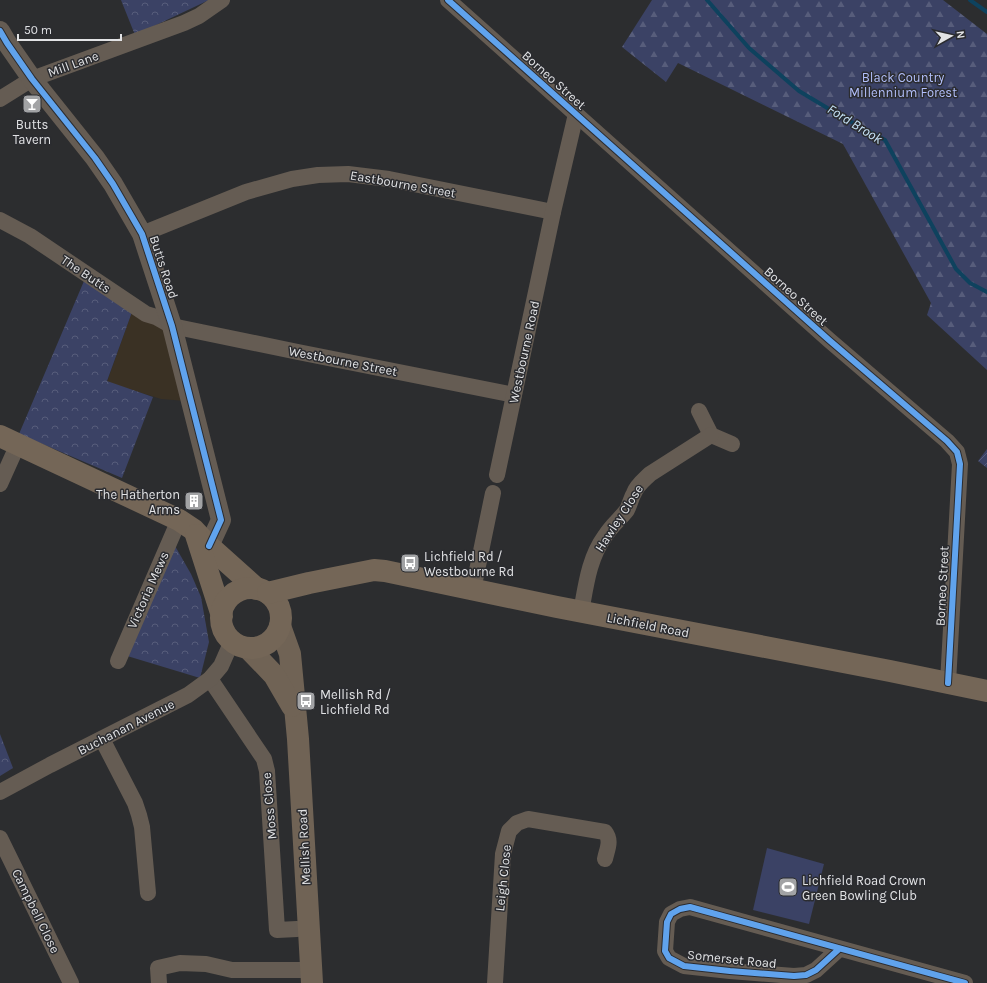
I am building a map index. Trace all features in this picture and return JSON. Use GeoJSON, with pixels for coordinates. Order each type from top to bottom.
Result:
{"type":"FeatureCollection","features":[{"type":"Feature","properties":{"kind":"highway"},"geometry":{"type":"LineString","coordinates":[[9,440],[187,525],[209,546],[276,601],[280,619],[276,636],[266,644],[256,648],[240,645],[227,636],[223,628],[222,616],[224,606],[227,600],[234,594],[243,590],[250,588],[262,591]]}},
{"type":"Feature","properties":{"kind":"highway"},"geometry":{"type":"LineString","coordinates":[[187,525],[222,616]]}},
{"type":"Feature","properties":{"kind":"highway","name":"Lichfield Road"},"geometry":{"type":"LineString","coordinates":[[262,591],[374,570],[385,571],[581,612],[890,670],[987,691]]}},
{"type":"Feature","properties":{"kind":"highway"},"geometry":{"type":"LineString","coordinates":[[280,619],[310,583]]}},
{"type":"Feature","properties":{"kind":"main road","name":"Mellish Road"},"geometry":{"type":"LineString","coordinates":[[280,619],[290,654],[298,747],[312,976]]}},
{"type":"Feature","properties":{"kind":"main road","name":"Mellish Road"},"geometry":{"type":"LineString","coordinates":[[240,645],[274,675],[295,711]]}},
{"type":"Feature","properties":{"kind":"street","name":"Mill Lane"},"geometry":{"type":"LineString","coordinates":[[0,99],[32,80],[184,23],[199,16],[222,0]]}},
{"type":"Feature","properties":{"kind":"street","name":"Borneo Street"},"geometry":{"type":"LineString","coordinates":[[448,0],[829,340],[957,452],[960,464],[948,683]]}},
{"type":"Feature","properties":{"kind":"street","name":"Butts Road"},"geometry":{"type":"LineString","coordinates":[[0,31],[32,80],[96,158],[142,234],[172,326],[221,520],[209,546]]}},
{"type":"Feature","properties":{"kind":"street","name":"Westbourne Road"},"geometry":{"type":"LineString","coordinates":[[497,474],[576,114]]}},
{"type":"Feature","properties":{"kind":"street","name":"Eastbourne Street"},"geometry":{"type":"LineString","coordinates":[[142,234],[246,192],[292,179],[318,175],[348,174],[389,179],[554,212]]}},
{"type":"Feature","properties":{"kind":"street","name":"The Butts"},"geometry":{"type":"LineString","coordinates":[[0,220],[30,236],[146,314],[156,317],[172,326]]}},
{"type":"Feature","properties":{"kind":"street","name":"Westbourne Street"},"geometry":{"type":"LineString","coordinates":[[172,326],[514,394]]}},
{"type":"Feature","properties":{"kind":"street"},"geometry":{"type":"LineString","coordinates":[[700,411],[711,435],[732,444]]}},
{"type":"Feature","properties":{"kind":"street","name":"Hawley Close"},"geometry":{"type":"LineString","coordinates":[[581,612],[590,569],[596,550],[605,535],[627,509],[634,492],[641,482],[650,474],[711,435]]}},
{"type":"Feature","properties":{"kind":"street"},"geometry":{"type":"LineString","coordinates":[[0,484],[9,440]]}},
{"type":"Feature","properties":{"kind":"street"},"geometry":{"type":"LineString","coordinates":[[473,590],[494,493]]}},
{"type":"Feature","properties":{"kind":"street","name":"Victoria Mews"},"geometry":{"type":"LineString","coordinates":[[118,661],[187,525]]}},
{"type":"Feature","properties":{"kind":"street","name":"Buchanan Avenue"},"geometry":{"type":"LineString","coordinates":[[0,792],[188,695],[210,679],[240,645]]}},
{"type":"Feature","properties":{"kind":"street","name":"Moss Close"},"geometry":{"type":"LineString","coordinates":[[210,679],[264,759],[267,771],[278,930],[298,929]]}},
{"type":"Feature","properties":{"kind":"street"},"geometry":{"type":"LineString","coordinates":[[102,739],[135,803],[139,815],[142,827],[148,893]]}},
{"type":"Feature","properties":{"kind":"street","name":"Leigh Close"},"geometry":{"type":"LineString","coordinates":[[495,983],[503,854],[509,831],[517,823],[528,819],[604,832],[608,836],[609,841],[605,859]]}},
{"type":"Feature","properties":{"kind":"street","name":"Campbell Close"},"geometry":{"type":"LineString","coordinates":[[0,838],[71,983]]}},
{"type":"Feature","properties":{"kind":"street","name":"Somerset Road"},"geometry":{"type":"LineString","coordinates":[[839,949],[816,970],[806,975],[794,976],[684,966],[669,958],[665,951],[667,922],[671,914],[690,906],[839,949],[965,983]]}},
{"type":"Feature","properties":{"kind":"street"},"geometry":{"type":"LineString","coordinates":[[159,983],[158,968],[180,963],[206,964],[232,970],[312,976]]}},
{"type":"Feature","properties":{"kind":"shaded area"},"geometry":{"type":"Polygon","coordinates":[[[132,312],[171,333],[186,401],[161,399],[107,382],[132,312]]]}},
{"type":"Feature","properties":{"kind":"green space"},"geometry":{"type":"Polygon","coordinates":[[[121,0],[209,0],[135,35],[121,0]]]}},
{"type":"Feature","properties":{"kind":"green space","name":"Black Country Millennium Forest"},"geometry":{"type":"Polygon","coordinates":[[[652,0],[943,0],[987,34],[987,370],[927,315],[931,303],[843,144],[678,63],[666,82],[622,47],[652,0]]]}},
{"type":"Feature","properties":{"kind":"green space"},"geometry":{"type":"Polygon","coordinates":[[[84,281],[132,312],[107,381],[153,397],[122,478],[19,434],[84,281]]]}},
{"type":"Feature","properties":{"kind":"green space"},"geometry":{"type":"Polygon","coordinates":[[[987,449],[987,468],[978,461],[987,449]]]}},
{"type":"Feature","properties":{"kind":"green space"},"geometry":{"type":"Polygon","coordinates":[[[171,539],[191,574],[201,597],[209,642],[200,678],[124,655],[171,539]]]}},
{"type":"Feature","properties":{"kind":"green space"},"geometry":{"type":"Polygon","coordinates":[[[0,734],[13,768],[0,776],[0,734]]]}},
{"type":"Feature","properties":{"kind":"green space","name":"Lichfield Road Crown Green Bowling Club"},"geometry":{"type":"Polygon","coordinates":[[[767,848],[824,864],[809,924],[753,910],[767,848]]]}},
{"type":"Feature","properties":{"kind":"waterway","name":"Ford Brook"},"geometry":{"type":"LineString","coordinates":[[707,0],[749,48],[799,91],[885,140],[956,269],[970,283],[987,292]]}},
{"type":"Feature","properties":{"kind":"waterway"},"geometry":{"type":"LineString","coordinates":[[970,0],[987,12]]}},
{"type":"Feature","properties":{"kind":"cycle path"},"geometry":{"type":"LineString","coordinates":[[448,0],[829,340],[947,441],[957,452],[960,464],[948,683]]}},
{"type":"Feature","properties":{"kind":"cycle path"},"geometry":{"type":"LineString","coordinates":[[0,31],[32,79],[95,158],[113,184],[142,234],[172,326],[221,520],[209,546]]}},
{"type":"Feature","properties":{"kind":"cycle path"},"geometry":{"type":"LineString","coordinates":[[839,949],[816,970],[806,975],[794,976],[684,966],[669,958],[665,951],[667,922],[671,914],[680,909],[690,907],[965,983]]}},
{"type":"Feature","properties":{"kind":"place","name":"Butts Tavern"},"geometry":{"type":"Point","coordinates":[32,104]}},
{"type":"Feature","properties":{"kind":"place","name":"The Hatherton Arms"},"geometry":{"type":"Point","coordinates":[194,501]}},
{"type":"Feature","properties":{"kind":"place","name":"Lichfield Rd / Westbourne Rd"},"geometry":{"type":"Point","coordinates":[410,563]}},
{"type":"Feature","properties":{"kind":"place","name":"Mellish Rd / Lichfield Rd"},"geometry":{"type":"Point","coordinates":[306,701]}},
{"type":"Feature","properties":{"kind":"place","name":"Lichfield Road Crown Green Bowling Club"},"geometry":{"type":"Point","coordinates":[788,887]}}]}
